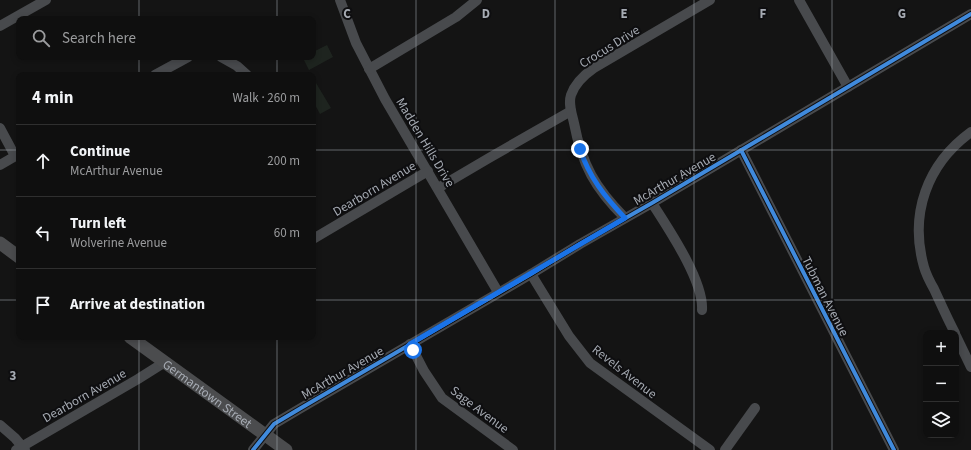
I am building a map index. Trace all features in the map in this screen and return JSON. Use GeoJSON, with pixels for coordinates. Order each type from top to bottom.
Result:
{"type":"FeatureCollection","features":[{"type":"Feature","properties":{"kind":"main road"},"geometry":{"type":"LineString","coordinates":[[0,243],[16,255]]}},
{"type":"Feature","properties":{"kind":"main road","name":"Germantown Street"},"geometry":{"type":"LineString","coordinates":[[134,340],[286,450]]}},
{"type":"Feature","properties":{"kind":"street"},"geometry":{"type":"LineString","coordinates":[[18,16],[46,0]]}},
{"type":"Feature","properties":{"kind":"street","name":"Madden Hills Drive"},"geometry":{"type":"LineString","coordinates":[[340,0],[348,24],[368,68],[498,292]]}},
{"type":"Feature","properties":{"kind":"street"},"geometry":{"type":"LineString","coordinates":[[368,68],[456,17],[477,0]]}},
{"type":"Feature","properties":{"kind":"street","name":"Crocus Drive"},"geometry":{"type":"LineString","coordinates":[[625,218],[604,196],[588,170],[580,149],[570,104],[571,95],[584,76],[710,0]]}},
{"type":"Feature","properties":{"kind":"street"},"geometry":{"type":"LineString","coordinates":[[799,0],[848,87]]}},
{"type":"Feature","properties":{"kind":"street","name":"McArthur Avenue"},"geometry":{"type":"LineString","coordinates":[[253,450],[274,424],[280,420],[498,292],[532,274],[971,14]]}},
{"type":"Feature","properties":{"kind":"street"},"geometry":{"type":"LineString","coordinates":[[0,26],[16,17]]}},
{"type":"Feature","properties":{"kind":"street"},"geometry":{"type":"LineString","coordinates":[[160,72],[182,60]]}},
{"type":"Feature","properties":{"kind":"street"},"geometry":{"type":"LineString","coordinates":[[226,60],[244,72]]}},
{"type":"Feature","properties":{"kind":"street"},"geometry":{"type":"LineString","coordinates":[[438,188],[572,111]]}},
{"type":"Feature","properties":{"kind":"street"},"geometry":{"type":"LineString","coordinates":[[0,128],[16,153]]}},
{"type":"Feature","properties":{"kind":"street"},"geometry":{"type":"LineString","coordinates":[[953,330],[924,268],[919,242],[919,219],[923,198],[937,168],[948,153],[971,132]]}},
{"type":"Feature","properties":{"kind":"street","name":"Tubman Avenue"},"geometry":{"type":"LineString","coordinates":[[741,150],[894,450]]}},
{"type":"Feature","properties":{"kind":"street"},"geometry":{"type":"LineString","coordinates":[[0,165],[16,156]]}},
{"type":"Feature","properties":{"kind":"street","name":"Dearborn Avenue"},"geometry":{"type":"LineString","coordinates":[[316,237],[428,171]]}},
{"type":"Feature","properties":{"kind":"street"},"geometry":{"type":"LineString","coordinates":[[652,203],[676,241],[690,269],[701,294],[702,310]]}},
{"type":"Feature","properties":{"kind":"street","name":"Revels Avenue"},"geometry":{"type":"LineString","coordinates":[[532,274],[569,336],[590,363],[710,450]]}},
{"type":"Feature","properties":{"kind":"street"},"geometry":{"type":"LineString","coordinates":[[959,342],[971,366]]}},
{"type":"Feature","properties":{"kind":"street","name":"Sage Avenue"},"geometry":{"type":"LineString","coordinates":[[410,344],[424,371],[442,398],[513,450]]}},
{"type":"Feature","properties":{"kind":"street","name":"Dearborn Avenue"},"geometry":{"type":"LineString","coordinates":[[21,449],[165,362]]}},
{"type":"Feature","properties":{"kind":"street"},"geometry":{"type":"LineString","coordinates":[[725,450],[756,408]]}},
{"type":"Feature","properties":{"kind":"street"},"geometry":{"type":"LineString","coordinates":[[0,425],[21,449]]}},
{"type":"Feature","properties":{"kind":"shaded area"},"geometry":{"type":"Polygon","coordinates":[[[327,45],[333,57],[309,70],[304,60],[316,60],[316,50],[327,45]]]}},
{"type":"Feature","properties":{"kind":"shaded area"},"geometry":{"type":"Polygon","coordinates":[[[316,83],[331,108],[320,114],[316,107],[316,83]]]}},
{"type":"Feature","properties":{"kind":"cycle path"},"geometry":{"type":"LineString","coordinates":[[253,450],[274,424],[971,14]]}},
{"type":"Feature","properties":{"kind":"cycle path"},"geometry":{"type":"LineString","coordinates":[[741,150],[894,450]]}},
{"type":"Feature","properties":{"kind":"route"},"geometry":{"type":"LineString","coordinates":[[413,350],[410,344],[498,292],[532,274],[625,218],[604,196],[588,170],[580,149]]}}]}
